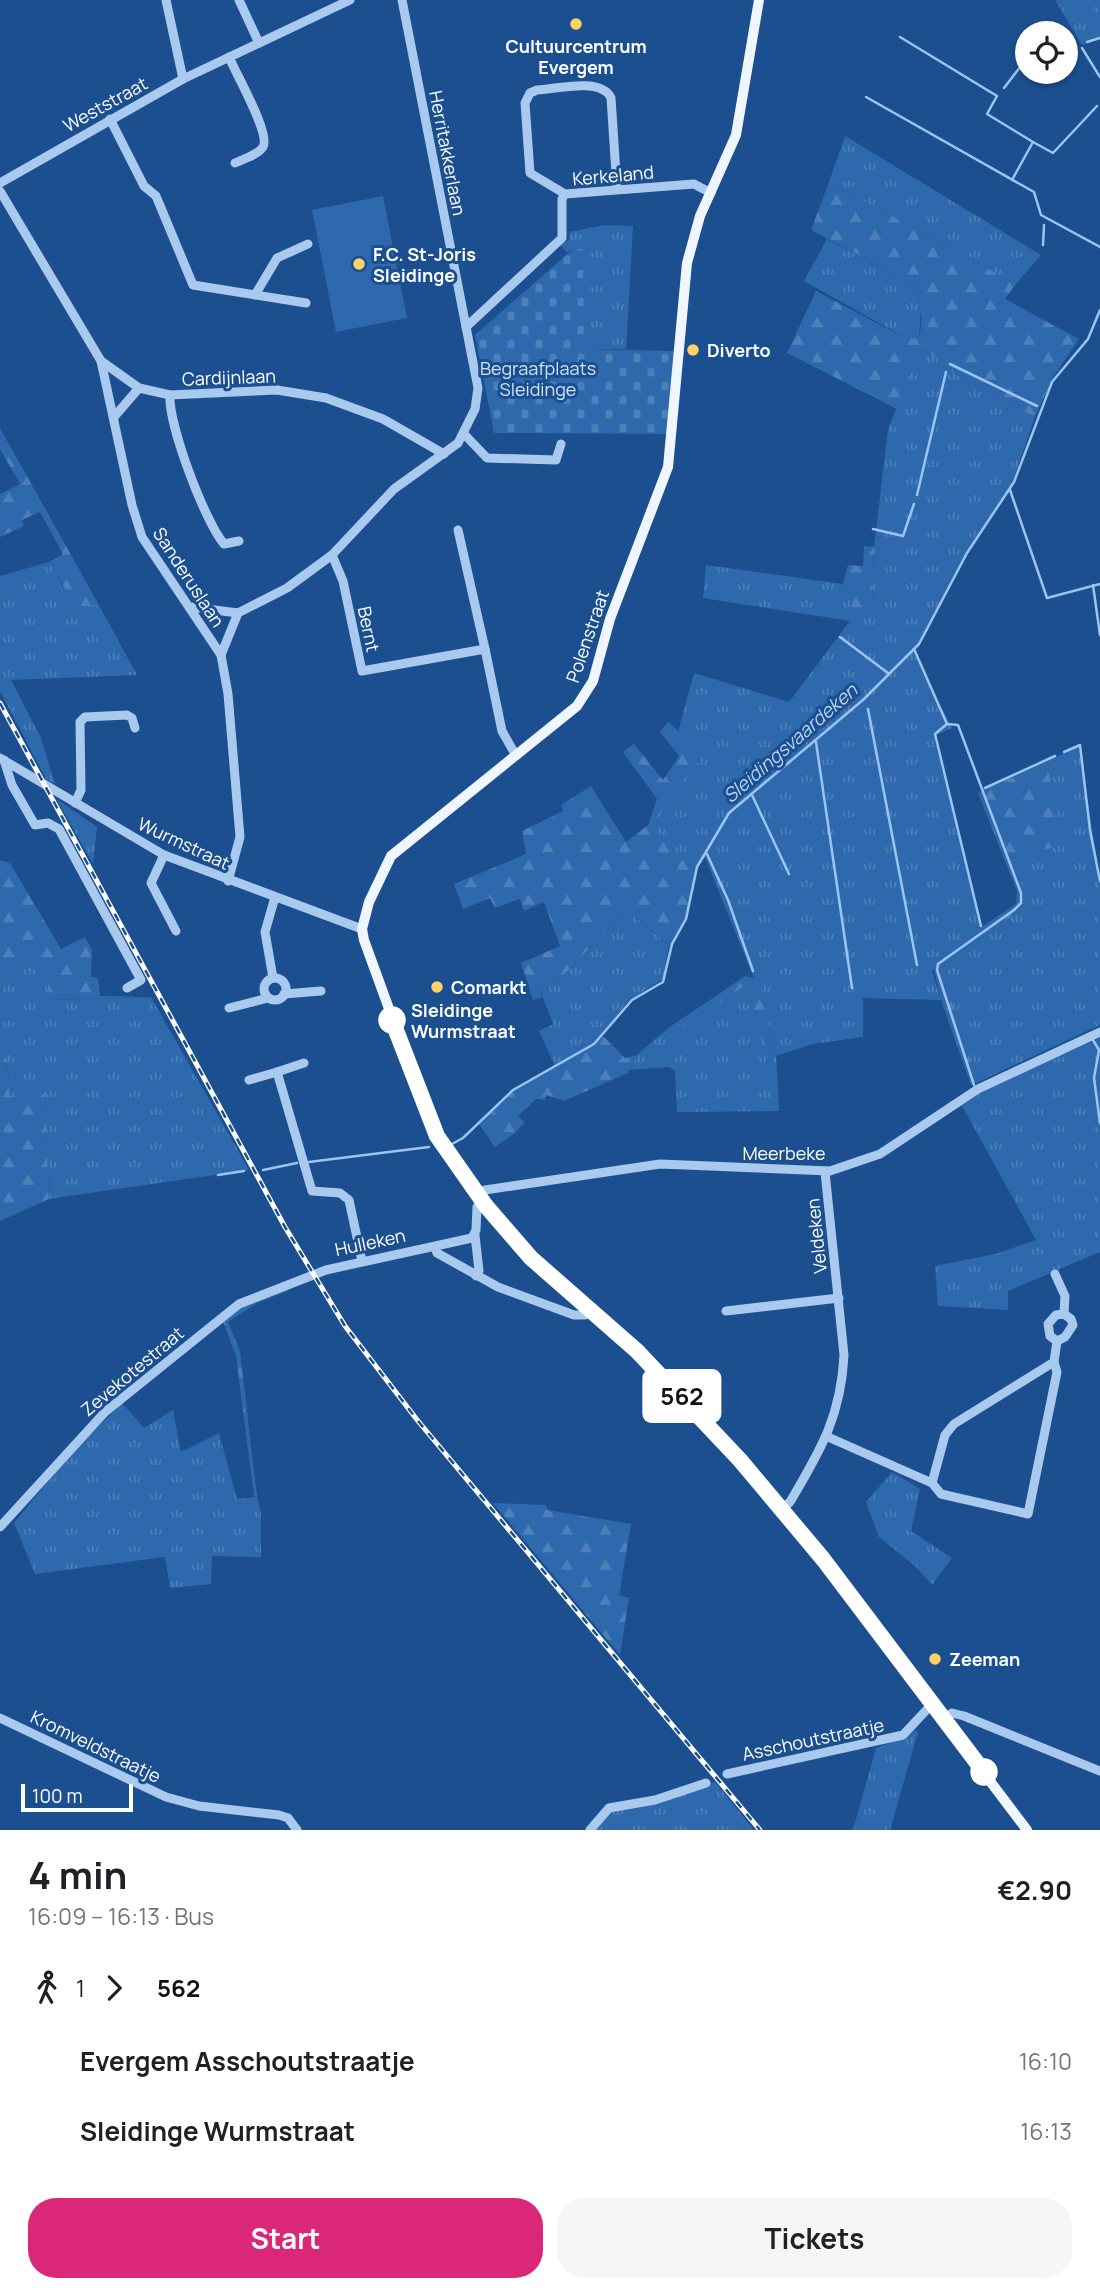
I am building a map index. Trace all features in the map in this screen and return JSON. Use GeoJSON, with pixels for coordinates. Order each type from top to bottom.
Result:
{"type":"FeatureCollection","features":[{"type":"Feature","properties":{"kind":"main road","name":"Polenstraat"},"geometry":{"type":"LineString","coordinates":[[362,929],[369,902],[391,856],[577,706],[590,689],[610,619],[670,457],[686,270],[696,226],[736,135],[759,0]]}},
{"type":"Feature","properties":{"kind":"main road"},"geometry":{"type":"LineString","coordinates":[[362,929],[385,1002],[441,1144],[531,1258],[663,1376],[783,1508],[1027,1830]]}},
{"type":"Feature","properties":{"kind":"street"},"geometry":{"type":"LineString","coordinates":[[166,0],[183,79]]}},
{"type":"Feature","properties":{"kind":"street"},"geometry":{"type":"LineString","coordinates":[[239,0],[260,43]]}},
{"type":"Feature","properties":{"kind":"street","name":"Weststraat"},"geometry":{"type":"LineString","coordinates":[[0,183],[183,79],[349,0]]}},
{"type":"Feature","properties":{"kind":"street","name":"Herritakkerlaan"},"geometry":{"type":"LineString","coordinates":[[238,613],[287,587],[332,555],[394,489],[444,454],[465,435],[475,409],[478,388],[402,0]]}},
{"type":"Feature","properties":{"kind":"street"},"geometry":{"type":"LineString","coordinates":[[229,57],[245,95],[260,117],[265,139],[259,151],[235,163]]}},
{"type":"Feature","properties":{"kind":"street"},"geometry":{"type":"LineString","coordinates":[[565,194],[530,173],[525,103],[530,93],[537,90],[596,87],[608,92],[611,98],[617,189]]}},
{"type":"Feature","properties":{"kind":"street"},"geometry":{"type":"LineString","coordinates":[[110,119],[144,186],[156,196],[193,285],[306,303]]}},
{"type":"Feature","properties":{"kind":"street","name":"Kerkeland"},"geometry":{"type":"LineString","coordinates":[[466,327],[474,324],[562,238],[562,199],[565,194],[694,184],[711,193]]}},
{"type":"Feature","properties":{"kind":"street","name":"Sanderuslaan"},"geometry":{"type":"LineString","coordinates":[[0,191],[102,361],[132,505],[142,537],[191,607],[220,655],[228,694],[240,837],[228,881]]}},
{"type":"Feature","properties":{"kind":"street"},"geometry":{"type":"LineString","coordinates":[[255,295],[277,258],[308,244]]}},
{"type":"Feature","properties":{"kind":"street","name":"Cardijnlaan"},"geometry":{"type":"LineString","coordinates":[[102,361],[139,388],[170,395],[277,390],[326,398],[383,419],[444,454]]}},
{"type":"Feature","properties":{"kind":"street"},"geometry":{"type":"LineString","coordinates":[[114,417],[139,388]]}},
{"type":"Feature","properties":{"kind":"street","name":"Cardijnlaan"},"geometry":{"type":"LineString","coordinates":[[170,395],[178,438],[208,514],[224,544],[239,541]]}},
{"type":"Feature","properties":{"kind":"street"},"geometry":{"type":"LineString","coordinates":[[465,435],[487,458],[556,460],[561,444]]}},
{"type":"Feature","properties":{"kind":"street"},"geometry":{"type":"LineString","coordinates":[[458,530],[502,731],[515,754]]}},
{"type":"Feature","properties":{"kind":"street","name":"Bernt"},"geometry":{"type":"LineString","coordinates":[[332,555],[342,581],[362,671],[485,649]]}},
{"type":"Feature","properties":{"kind":"street"},"geometry":{"type":"LineString","coordinates":[[191,607],[238,613],[220,655]]}},
{"type":"Feature","properties":{"kind":"street"},"geometry":{"type":"LineString","coordinates":[[75,803],[81,790],[80,722],[85,717],[127,715],[132,718],[135,728]]}},
{"type":"Feature","properties":{"kind":"street","name":"Wurmstraat"},"geometry":{"type":"LineString","coordinates":[[2,759],[164,855],[362,929]]}},
{"type":"Feature","properties":{"kind":"street","name":"Wurmstraat"},"geometry":{"type":"LineString","coordinates":[[2,759],[12,785],[34,825],[48,823],[59,829],[101,902],[141,980],[127,988]]}},
{"type":"Feature","properties":{"kind":"street"},"geometry":{"type":"LineString","coordinates":[[164,855],[151,883],[176,931]]}},
{"type":"Feature","properties":{"kind":"street"},"geometry":{"type":"LineString","coordinates":[[273,978],[265,932],[275,897]]}},
{"type":"Feature","properties":{"kind":"street"},"geometry":{"type":"LineString","coordinates":[[229,1008],[268,998],[279,1000],[284,994],[284,983],[273,978]]}},
{"type":"Feature","properties":{"kind":"street"},"geometry":{"type":"LineString","coordinates":[[268,998],[264,986],[273,978]]}},
{"type":"Feature","properties":{"kind":"street"},"geometry":{"type":"LineString","coordinates":[[284,994],[321,991]]}},
{"type":"Feature","properties":{"kind":"street","name":"Meerbeke"},"geometry":{"type":"LineString","coordinates":[[481,1198],[485,1190],[660,1164],[825,1172],[880,1154],[978,1088],[1100,1032]]}},
{"type":"Feature","properties":{"kind":"street"},"geometry":{"type":"LineString","coordinates":[[249,1080],[304,1063]]}},
{"type":"Feature","properties":{"kind":"street"},"geometry":{"type":"LineString","coordinates":[[277,1072],[310,1186],[315,1192],[340,1193],[349,1200],[362,1261]]}},
{"type":"Feature","properties":{"kind":"street","name":"Veldeken"},"geometry":{"type":"LineString","coordinates":[[783,1508],[790,1502],[828,1437],[843,1382],[844,1355],[825,1172]]}},
{"type":"Feature","properties":{"kind":"street"},"geometry":{"type":"LineString","coordinates":[[476,1276],[479,1271],[475,1235],[477,1207],[481,1198]]}},
{"type":"Feature","properties":{"kind":"street","name":"Hulleken"},"geometry":{"type":"LineString","coordinates":[[312,1274],[435,1247],[475,1235]]}},
{"type":"Feature","properties":{"kind":"street"},"geometry":{"type":"LineString","coordinates":[[435,1247],[437,1253],[498,1287],[574,1315],[585,1315],[590,1309]]}},
{"type":"Feature","properties":{"kind":"street","name":"Zevekotestraat"},"geometry":{"type":"LineString","coordinates":[[0,1527],[105,1412],[229,1311],[259,1294],[312,1274]]}},
{"type":"Feature","properties":{"kind":"street"},"geometry":{"type":"LineString","coordinates":[[1055,1274],[1065,1296],[1064,1314]]}},
{"type":"Feature","properties":{"kind":"street","name":"Veldeken"},"geometry":{"type":"LineString","coordinates":[[726,1311],[839,1298]]}},
{"type":"Feature","properties":{"kind":"street"},"geometry":{"type":"LineString","coordinates":[[1064,1314],[1071,1319],[1073,1325],[1065,1337],[1057,1341],[1050,1336],[1048,1324],[1056,1315],[1064,1314]]}},
{"type":"Feature","properties":{"kind":"street"},"geometry":{"type":"LineString","coordinates":[[828,1437],[932,1483],[941,1494],[1028,1514],[1057,1372],[1057,1341]]}},
{"type":"Feature","properties":{"kind":"street"},"geometry":{"type":"LineString","coordinates":[[932,1483],[945,1435],[954,1424],[1055,1362]]}},
{"type":"Feature","properties":{"kind":"street","name":"Asschoutstraatje"},"geometry":{"type":"LineString","coordinates":[[727,1774],[903,1735],[933,1703]]}},
{"type":"Feature","properties":{"kind":"street"},"geometry":{"type":"LineString","coordinates":[[945,1719],[952,1713],[964,1716],[1100,1771]]}},
{"type":"Feature","properties":{"kind":"street","name":"Kromveldstraatje"},"geometry":{"type":"LineString","coordinates":[[0,1718],[155,1793],[199,1806],[279,1815],[288,1818],[297,1830]]}},
{"type":"Feature","properties":{"kind":"street"},"geometry":{"type":"LineString","coordinates":[[590,1830],[609,1808],[655,1800],[706,1783]]}},
{"type":"Feature","properties":{"kind":"green space"},"geometry":{"type":"Polygon","coordinates":[[[1055,0],[1100,0],[1100,39],[1082,45],[1078,38],[1078,21],[1068,21],[1055,0]]]}},
{"type":"Feature","properties":{"kind":"green space"},"geometry":{"type":"Polygon","coordinates":[[[845,136],[1041,255],[1016,284],[829,182],[845,136]]]}},
{"type":"Feature","properties":{"kind":"green space"},"geometry":{"type":"Polygon","coordinates":[[[829,182],[1016,284],[1005,299],[1079,339],[1052,379],[1035,417],[943,367],[944,361],[921,350],[897,409],[787,353],[816,291],[909,340],[919,337],[921,317],[916,285],[811,230],[829,182]]]}},
{"type":"Feature","properties":{"kind":"green space","name":"F.C. St-Joris Sleidinge"},"geometry":{"type":"Polygon","coordinates":[[[383,196],[407,318],[336,332],[312,210],[383,196]]]}},
{"type":"Feature","properties":{"kind":"green space"},"geometry":{"type":"Polygon","coordinates":[[[604,225],[633,226],[626,349],[583,349],[583,249],[567,252],[560,245],[569,240],[570,232],[604,225]]]}},
{"type":"Feature","properties":{"kind":"green space"},"geometry":{"type":"Polygon","coordinates":[[[827,239],[916,285],[921,307],[919,337],[909,340],[804,281],[827,239]]]}},
{"type":"Feature","properties":{"kind":"green space","name":"Begraafplaats Sleidinge"},"geometry":{"type":"Polygon","coordinates":[[[573,249],[583,249],[584,349],[674,351],[666,434],[494,433],[475,335],[573,249]]]}},
{"type":"Feature","properties":{"kind":"green space"},"geometry":{"type":"Polygon","coordinates":[[[920,350],[945,361],[943,367],[1035,417],[1011,486],[973,542],[924,637],[913,651],[952,728],[934,736],[981,929],[943,953],[932,971],[941,1000],[863,998],[863,1037],[813,1044],[776,1056],[758,979],[754,978],[704,855],[695,871],[655,830],[669,798],[705,754],[678,732],[694,673],[789,702],[850,621],[703,598],[706,565],[843,584],[852,596],[872,605],[874,547],[888,429],[920,350]]]}},
{"type":"Feature","properties":{"kind":"green space"},"geometry":{"type":"Polygon","coordinates":[[[0,428],[99,605],[81,606],[69,596],[49,562],[63,554],[40,512],[22,520],[24,526],[0,537],[0,494],[20,484],[0,449],[0,428]]]}},
{"type":"Feature","properties":{"kind":"green space"},"geometry":{"type":"Polygon","coordinates":[[[864,546],[874,547],[872,606],[867,618],[852,615],[852,596],[843,584],[848,565],[863,566],[864,546]]]}},
{"type":"Feature","properties":{"kind":"green space"},"geometry":{"type":"Polygon","coordinates":[[[49,562],[73,599],[88,605],[99,605],[137,675],[11,680],[41,738],[55,784],[46,779],[0,691],[0,576],[49,562]]]}},
{"type":"Feature","properties":{"kind":"green space"},"geometry":{"type":"Polygon","coordinates":[[[668,722],[705,754],[669,798],[655,829],[695,871],[685,922],[672,947],[626,910],[562,977],[539,987],[542,997],[533,1000],[521,963],[560,946],[544,902],[524,911],[520,899],[495,908],[490,898],[463,909],[454,884],[526,854],[522,831],[563,811],[561,805],[591,786],[626,842],[648,825],[657,799],[623,752],[634,744],[663,780],[679,756],[660,732],[668,722]]]}},
{"type":"Feature","properties":{"kind":"green space"},"geometry":{"type":"Polygon","coordinates":[[[1079,746],[1100,879],[1100,1025],[978,1082],[940,970],[943,965],[1021,909],[1024,893],[1012,858],[1058,846],[1048,761],[1079,746]]]}},
{"type":"Feature","properties":{"kind":"green space"},"geometry":{"type":"Polygon","coordinates":[[[1048,761],[1059,846],[1012,858],[1024,893],[1021,909],[943,965],[941,970],[978,1082],[971,1085],[941,1000],[933,965],[943,953],[1016,904],[1017,891],[978,793],[1048,761]]]}},
{"type":"Feature","properties":{"kind":"green space"},"geometry":{"type":"Polygon","coordinates":[[[57,800],[97,827],[93,864],[57,800]]]}},
{"type":"Feature","properties":{"kind":"green space"},"geometry":{"type":"Polygon","coordinates":[[[0,860],[10,863],[61,949],[85,937],[92,949],[91,977],[98,978],[100,996],[151,997],[49,1000],[46,957],[0,957],[0,860]]]}},
{"type":"Feature","properties":{"kind":"green space"},"geometry":{"type":"Polygon","coordinates":[[[626,910],[669,945],[663,979],[629,1000],[594,1044],[555,1066],[539,1031],[553,1024],[539,987],[562,977],[626,910]]]}},
{"type":"Feature","properties":{"kind":"green space"},"geometry":{"type":"Polygon","coordinates":[[[0,957],[46,957],[50,1000],[151,997],[249,1170],[49,1199],[45,1095],[10,1096],[6,1051],[0,1051],[0,957]]]}},
{"type":"Feature","properties":{"kind":"green space"},"geometry":{"type":"Polygon","coordinates":[[[745,976],[758,979],[777,1070],[769,1070],[749,989],[744,986],[672,1034],[667,1029],[745,976]]]}},
{"type":"Feature","properties":{"kind":"green space"},"geometry":{"type":"Polygon","coordinates":[[[743,985],[749,988],[769,1070],[777,1070],[779,1111],[677,1112],[675,1071],[669,1067],[630,1070],[637,1055],[667,1029],[672,1034],[743,985]]]}},
{"type":"Feature","properties":{"kind":"green space"},"geometry":{"type":"Polygon","coordinates":[[[603,1036],[625,1058],[637,1055],[628,1073],[564,1101],[546,1095],[545,1100],[536,1099],[518,1116],[525,1122],[514,1134],[495,1147],[479,1124],[513,1090],[603,1036]]]}},
{"type":"Feature","properties":{"kind":"green space"},"geometry":{"type":"Polygon","coordinates":[[[1100,1038],[1100,1252],[1008,1291],[1008,1310],[938,1306],[935,1266],[995,1254],[1036,1240],[962,1106],[988,1088],[1100,1038]]]}},
{"type":"Feature","properties":{"kind":"green space"},"geometry":{"type":"Polygon","coordinates":[[[0,1051],[6,1051],[10,1096],[45,1094],[49,1199],[0,1221],[0,1051]]]}},
{"type":"Feature","properties":{"kind":"green space"},"geometry":{"type":"Polygon","coordinates":[[[284,1288],[288,1291],[257,1303],[228,1322],[240,1351],[257,1497],[254,1496],[236,1356],[222,1319],[231,1312],[284,1288]]]}},
{"type":"Feature","properties":{"kind":"green space"},"geometry":{"type":"Polygon","coordinates":[[[122,1403],[144,1428],[173,1410],[181,1452],[219,1433],[237,1499],[257,1497],[261,1514],[261,1557],[212,1556],[211,1584],[170,1588],[165,1557],[35,1574],[14,1523],[69,1456],[122,1403]]]}},
{"type":"Feature","properties":{"kind":"green space"},"geometry":{"type":"Polygon","coordinates":[[[892,1472],[920,1489],[911,1531],[952,1558],[932,1585],[916,1567],[879,1537],[866,1502],[892,1472]]]}},
{"type":"Feature","properties":{"kind":"green space"},"geometry":{"type":"Polygon","coordinates":[[[493,1503],[546,1505],[547,1510],[631,1524],[619,1595],[629,1598],[620,1655],[493,1503]]]}},
{"type":"Feature","properties":{"kind":"green space"},"geometry":{"type":"Polygon","coordinates":[[[915,1730],[918,1732],[890,1830],[853,1830],[876,1748],[909,1736],[915,1730]]]}},
{"type":"Feature","properties":{"kind":"green space"},"geometry":{"type":"Polygon","coordinates":[[[715,1782],[754,1830],[594,1830],[604,1814],[715,1782]]]}},
{"type":"Feature","properties":{"kind":"waterway"},"geometry":{"type":"LineString","coordinates":[[900,37],[997,96],[987,114],[1033,142],[1012,180]]}},
{"type":"Feature","properties":{"kind":"waterway"},"geometry":{"type":"LineString","coordinates":[[1087,42],[1100,38]]}},
{"type":"Feature","properties":{"kind":"waterway"},"geometry":{"type":"LineString","coordinates":[[1082,48],[1100,77]]}},
{"type":"Feature","properties":{"kind":"waterway"},"geometry":{"type":"LineString","coordinates":[[1004,88],[1015,74]]}},
{"type":"Feature","properties":{"kind":"waterway"},"geometry":{"type":"LineString","coordinates":[[866,97],[1034,192],[1041,215],[1100,247]]}},
{"type":"Feature","properties":{"kind":"waterway"},"geometry":{"type":"LineString","coordinates":[[1033,142],[1053,153],[1097,106]]}},
{"type":"Feature","properties":{"kind":"waterway"},"geometry":{"type":"LineString","coordinates":[[1043,245],[1044,225]]}},
{"type":"Feature","properties":{"kind":"waterway","name":"Sleidingsvaardeken"},"geometry":{"type":"LineString","coordinates":[[452,1144],[463,1138],[513,1090],[594,1044],[632,1000],[663,982],[672,944],[686,919],[697,867],[729,813],[864,699],[919,644],[967,553],[1014,482],[1052,382],[1088,339],[1100,310]]}},
{"type":"Feature","properties":{"kind":"waterway"},"geometry":{"type":"LineString","coordinates":[[950,364],[1037,406]]}},
{"type":"Feature","properties":{"kind":"waterway"},"geometry":{"type":"LineString","coordinates":[[917,495],[946,372]]}},
{"type":"Feature","properties":{"kind":"waterway"},"geometry":{"type":"LineString","coordinates":[[1010,490],[1047,598],[1100,584]]}},
{"type":"Feature","properties":{"kind":"waterway"},"geometry":{"type":"LineString","coordinates":[[873,529],[903,536],[914,504]]}},
{"type":"Feature","properties":{"kind":"waterway"},"geometry":{"type":"LineString","coordinates":[[1093,585],[1100,635]]}},
{"type":"Feature","properties":{"kind":"waterway"},"geometry":{"type":"LineString","coordinates":[[840,637],[888,673]]}},
{"type":"Feature","properties":{"kind":"waterway"},"geometry":{"type":"LineString","coordinates":[[914,649],[947,724],[958,725],[1021,893],[1021,903],[1014,910],[938,964],[937,970],[974,1085]]}},
{"type":"Feature","properties":{"kind":"waterway"},"geometry":{"type":"LineString","coordinates":[[868,709],[917,965]]}},
{"type":"Feature","properties":{"kind":"waterway"},"geometry":{"type":"LineString","coordinates":[[947,724],[935,734],[981,926]]}},
{"type":"Feature","properties":{"kind":"waterway"},"geometry":{"type":"LineString","coordinates":[[816,742],[852,988]]}},
{"type":"Feature","properties":{"kind":"waterway"},"geometry":{"type":"LineString","coordinates":[[1064,752],[1080,745],[1090,830],[1100,881]]}},
{"type":"Feature","properties":{"kind":"waterway"},"geometry":{"type":"LineString","coordinates":[[985,788],[1055,756]]}},
{"type":"Feature","properties":{"kind":"waterway"},"geometry":{"type":"LineString","coordinates":[[752,795],[789,874]]}},
{"type":"Feature","properties":{"kind":"waterway"},"geometry":{"type":"LineString","coordinates":[[707,854],[728,900],[753,971]]}},
{"type":"Feature","properties":{"kind":"waterway"},"geometry":{"type":"LineString","coordinates":[[1093,1040],[1099,1050],[1094,1078],[1100,1123]]}},
{"type":"Feature","properties":{"kind":"waterway","name":"Sleidingsvaardeken"},"geometry":{"type":"LineString","coordinates":[[309,1162],[429,1147]]}},
{"type":"Feature","properties":{"kind":"waterway","name":"Sleidingsvaardeken"},"geometry":{"type":"LineString","coordinates":[[263,1170],[297,1163]]}},
{"type":"Feature","properties":{"kind":"waterway","name":"Sleidingsvaardeken"},"geometry":{"type":"LineString","coordinates":[[218,1175],[244,1171]]}},
{"type":"Feature","properties":{"kind":"railway"},"geometry":{"type":"LineString","coordinates":[[0,703],[285,1227],[345,1326],[418,1421],[760,1830]]}},
{"type":"Feature","properties":{"kind":"bus line","name":"562"},"geometry":{"type":"LineString","coordinates":[[392,1020],[437,1136],[447,1154],[486,1206],[531,1258],[663,1376],[783,1508],[984,1772]]}},
{"type":"Feature","properties":{"kind":"place","name":"Cultuurcentrum Evergem"},"geometry":{"type":"Point","coordinates":[576,24]}},
{"type":"Feature","properties":{"kind":"place","name":"F.C. St-Joris Sleidinge"},"geometry":{"type":"Point","coordinates":[359,264]}},
{"type":"Feature","properties":{"kind":"place","name":"Diverto"},"geometry":{"type":"Point","coordinates":[693,350]}},
{"type":"Feature","properties":{"kind":"place","name":"Comarkt"},"geometry":{"type":"Point","coordinates":[437,987]}},
{"type":"Feature","properties":{"kind":"place","name":"Sleidinge Wurmstraat"},"geometry":{"type":"Point","coordinates":[392,1020]}},
{"type":"Feature","properties":{"kind":"place","name":"Zeeman"},"geometry":{"type":"Point","coordinates":[935,1659]}}]}
